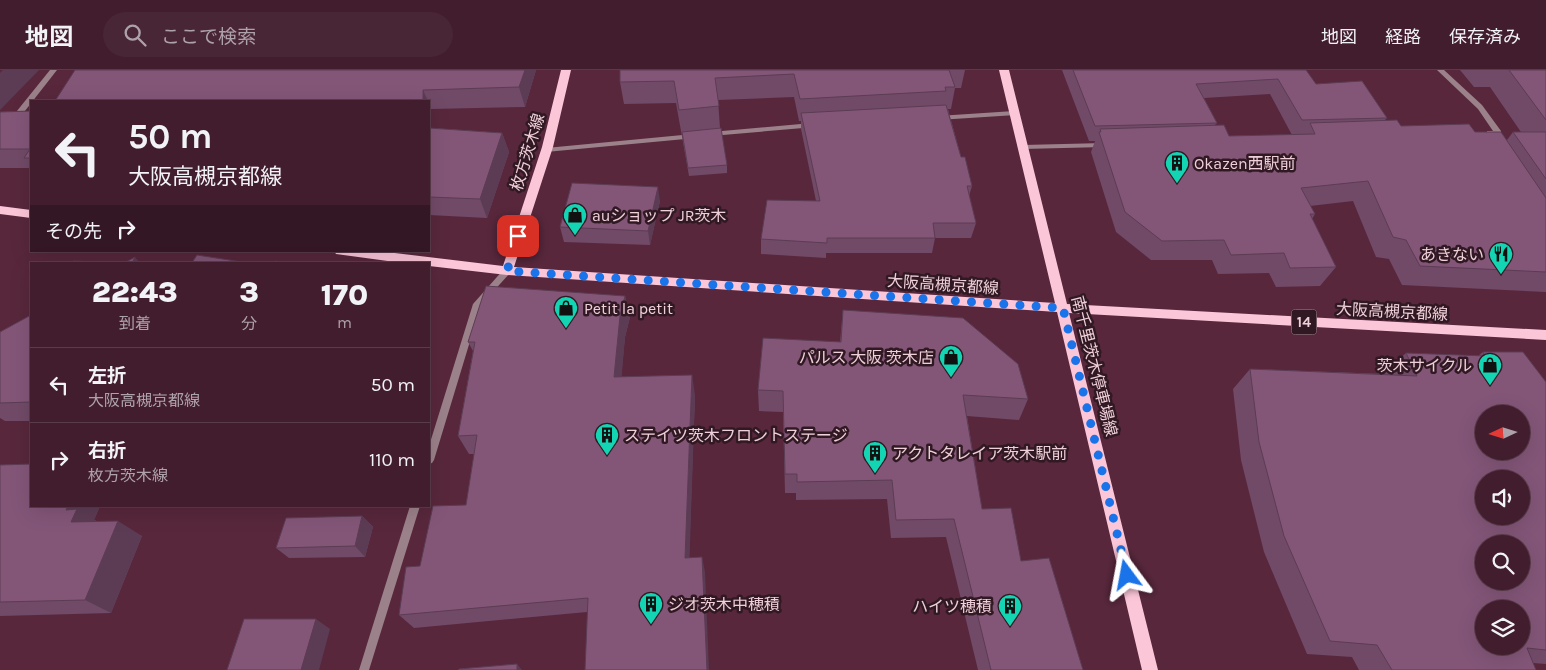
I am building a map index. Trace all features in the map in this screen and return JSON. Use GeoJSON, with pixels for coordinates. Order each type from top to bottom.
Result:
{"type":"FeatureCollection","features":[{"type":"Feature","properties":{"kind":"main road","name":"枚方茨木線"},"geometry":{"type":"LineString","coordinates":[[507,271],[546,150],[566,70]]}},
{"type":"Feature","properties":{"kind":"main road","name":"南千里茨木停車場線"},"geometry":{"type":"LineString","coordinates":[[1004,70],[1150,670]]}},
{"type":"Feature","properties":{"kind":"main road"},"geometry":{"type":"LineString","coordinates":[[0,210],[30,214]]}},
{"type":"Feature","properties":{"kind":"main road","name":"大阪高槻京都線"},"geometry":{"type":"LineString","coordinates":[[348,252],[507,271],[1063,308],[1546,335]]}},
{"type":"Feature","properties":{"kind":"street"},"geometry":{"type":"LineString","coordinates":[[0,136],[54,70]]}},
{"type":"Feature","properties":{"kind":"street"},"geometry":{"type":"LineString","coordinates":[[1440,70],[1480,107],[1498,133],[1484,133]]}},
{"type":"Feature","properties":{"kind":"street"},"geometry":{"type":"LineString","coordinates":[[930,118],[1014,113]]}},
{"type":"Feature","properties":{"kind":"street"},"geometry":{"type":"LineString","coordinates":[[707,135],[781,126],[821,124]]}},
{"type":"Feature","properties":{"kind":"street"},"geometry":{"type":"LineString","coordinates":[[546,150],[698,136]]}},
{"type":"Feature","properties":{"kind":"street"},"geometry":{"type":"LineString","coordinates":[[1023,147],[1116,145]]}},
{"type":"Feature","properties":{"kind":"street"},"geometry":{"type":"LineString","coordinates":[[430,457],[477,304],[507,271]]}},
{"type":"Feature","properties":{"kind":"street"},"geometry":{"type":"LineString","coordinates":[[364,670],[415,507]]}},
{"type":"Feature","properties":{"kind":"building"},"geometry":{"type":"Polygon","coordinates":[[[75,70],[525,70],[519,87],[423,90],[423,100],[56,100],[75,70]]]}},
{"type":"Feature","properties":{"kind":"building"},"geometry":{"type":"Polygon","coordinates":[[[620,70],[949,70],[955,87],[945,87],[946,91],[800,99],[794,74],[715,78],[719,106],[679,110],[674,81],[620,82],[620,70]]]}},
{"type":"Feature","properties":{"kind":"building"},"geometry":{"type":"Polygon","coordinates":[[[1073,70],[1306,70],[1316,84],[1362,81],[1387,118],[1302,120],[1278,79],[1196,84],[1217,123],[1095,126],[1073,70]]]}},
{"type":"Feature","properties":{"kind":"building"},"geometry":{"type":"Polygon","coordinates":[[[1509,70],[1546,70],[1546,120],[1509,70]]]}},
{"type":"Feature","properties":{"kind":"building"},"geometry":{"type":"Polygon","coordinates":[[[946,105],[961,157],[965,157],[972,186],[967,186],[976,223],[933,223],[935,238],[827,238],[827,243],[761,239],[767,200],[820,201],[801,113],[946,105]]]}},
{"type":"Feature","properties":{"kind":"building"},"geometry":{"type":"Polygon","coordinates":[[[30,111],[30,149],[0,149],[0,112],[30,111]]]}},
{"type":"Feature","properties":{"kind":"building"},"geometry":{"type":"Polygon","coordinates":[[[1397,120],[1401,126],[1469,124],[1475,132],[1501,132],[1546,198],[1546,272],[1420,266],[1406,240],[1393,237],[1368,181],[1301,188],[1315,214],[1310,214],[1336,267],[1290,268],[1284,253],[1231,255],[1224,240],[1162,241],[1125,212],[1099,132],[1101,132],[1100,129],[1224,125],[1229,136],[1315,134],[1310,123],[1397,120]]]}},
{"type":"Feature","properties":{"kind":"building"},"geometry":{"type":"Polygon","coordinates":[[[430,128],[502,133],[480,199],[430,197],[430,128]]]}},
{"type":"Feature","properties":{"kind":"building"},"geometry":{"type":"Polygon","coordinates":[[[721,128],[727,165],[688,168],[682,132],[721,128]]]}},
{"type":"Feature","properties":{"kind":"building"},"geometry":{"type":"Polygon","coordinates":[[[1513,132],[1546,132],[1546,179],[1513,132]]]}},
{"type":"Feature","properties":{"kind":"building"},"geometry":{"type":"Polygon","coordinates":[[[30,149],[30,158],[24,158],[30,149]]]}},
{"type":"Feature","properties":{"kind":"building"},"geometry":{"type":"Polygon","coordinates":[[[572,183],[658,187],[648,231],[560,227],[572,183]]]}},
{"type":"Feature","properties":{"kind":"building"},"geometry":{"type":"Polygon","coordinates":[[[197,255],[242,262],[192,262],[197,255]]]}},
{"type":"Feature","properties":{"kind":"building"},"geometry":{"type":"Polygon","coordinates":[[[135,257],[132,262],[126,262],[135,257]]]}},
{"type":"Feature","properties":{"kind":"building"},"geometry":{"type":"Polygon","coordinates":[[[486,286],[625,296],[620,316],[614,377],[692,375],[685,558],[702,557],[707,670],[585,670],[588,598],[399,615],[406,567],[420,566],[433,506],[466,505],[477,435],[458,436],[475,342],[468,342],[486,286]]]}},
{"type":"Feature","properties":{"kind":"building"},"geometry":{"type":"Polygon","coordinates":[[[843,310],[963,318],[1018,364],[1028,399],[963,395],[982,509],[1011,508],[1021,561],[1049,558],[1083,670],[991,670],[954,519],[896,520],[892,480],[797,482],[797,474],[785,474],[783,391],[758,390],[763,338],[841,342],[843,310]]]}},
{"type":"Feature","properties":{"kind":"building"},"geometry":{"type":"Polygon","coordinates":[[[30,316],[30,402],[0,403],[0,332],[30,316]]]}},
{"type":"Feature","properties":{"kind":"building"},"geometry":{"type":"Polygon","coordinates":[[[1483,352],[1523,352],[1546,382],[1546,650],[1530,648],[1530,600],[1475,600],[1475,655],[1530,655],[1536,670],[1392,670],[1377,645],[1330,641],[1284,536],[1259,442],[1250,369],[1417,376],[1406,353],[1485,356],[1483,352]]]}},
{"type":"Feature","properties":{"kind":"building"},"geometry":{"type":"Polygon","coordinates":[[[30,464],[30,507],[68,507],[66,510],[77,509],[71,522],[118,521],[85,600],[0,602],[0,465],[30,464]]]}},
{"type":"Feature","properties":{"kind":"building"},"geometry":{"type":"Polygon","coordinates":[[[362,516],[355,546],[276,548],[286,518],[362,516]]]}},
{"type":"Feature","properties":{"kind":"building"},"geometry":{"type":"Polygon","coordinates":[[[244,619],[316,619],[301,670],[227,670],[244,619]]]}},
{"type":"Feature","properties":{"kind":"building"},"geometry":{"type":"Polygon","coordinates":[[[517,664],[517,670],[458,670],[459,669],[517,664]]]}},
{"type":"Feature","properties":{"kind":"place","name":"Okazen西駅前"},"geometry":{"type":"Point","coordinates":[1177,184]}},
{"type":"Feature","properties":{"kind":"place","name":"auショップ JR茨木"},"geometry":{"type":"Point","coordinates":[575,236]}},
{"type":"Feature","properties":{"kind":"place","name":"あきない"},"geometry":{"type":"Point","coordinates":[1501,275]}},
{"type":"Feature","properties":{"kind":"place","name":"Petit la petit"},"geometry":{"type":"Point","coordinates":[566,329]}},
{"type":"Feature","properties":{"kind":"place","name":"パルス 大阪 茨木店"},"geometry":{"type":"Point","coordinates":[951,378]}},
{"type":"Feature","properties":{"kind":"place","name":"茨木サイクル"},"geometry":{"type":"Point","coordinates":[1490,386]}},
{"type":"Feature","properties":{"kind":"place","name":"ステイツ茨木フロントステージ"},"geometry":{"type":"Point","coordinates":[607,456]}},
{"type":"Feature","properties":{"kind":"place","name":"アクトタレイア茨木駅前"},"geometry":{"type":"Point","coordinates":[875,474]}},
{"type":"Feature","properties":{"kind":"place","name":"ジオ茨木中穂積"},"geometry":{"type":"Point","coordinates":[651,625]}},
{"type":"Feature","properties":{"kind":"place","name":"ハイツ穂積"},"geometry":{"type":"Point","coordinates":[1010,627]}},
{"type":"Feature","properties":{"kind":"route"},"geometry":{"type":"LineString","coordinates":[[518,236],[507,271],[1063,308],[1127,575]]}}]}
